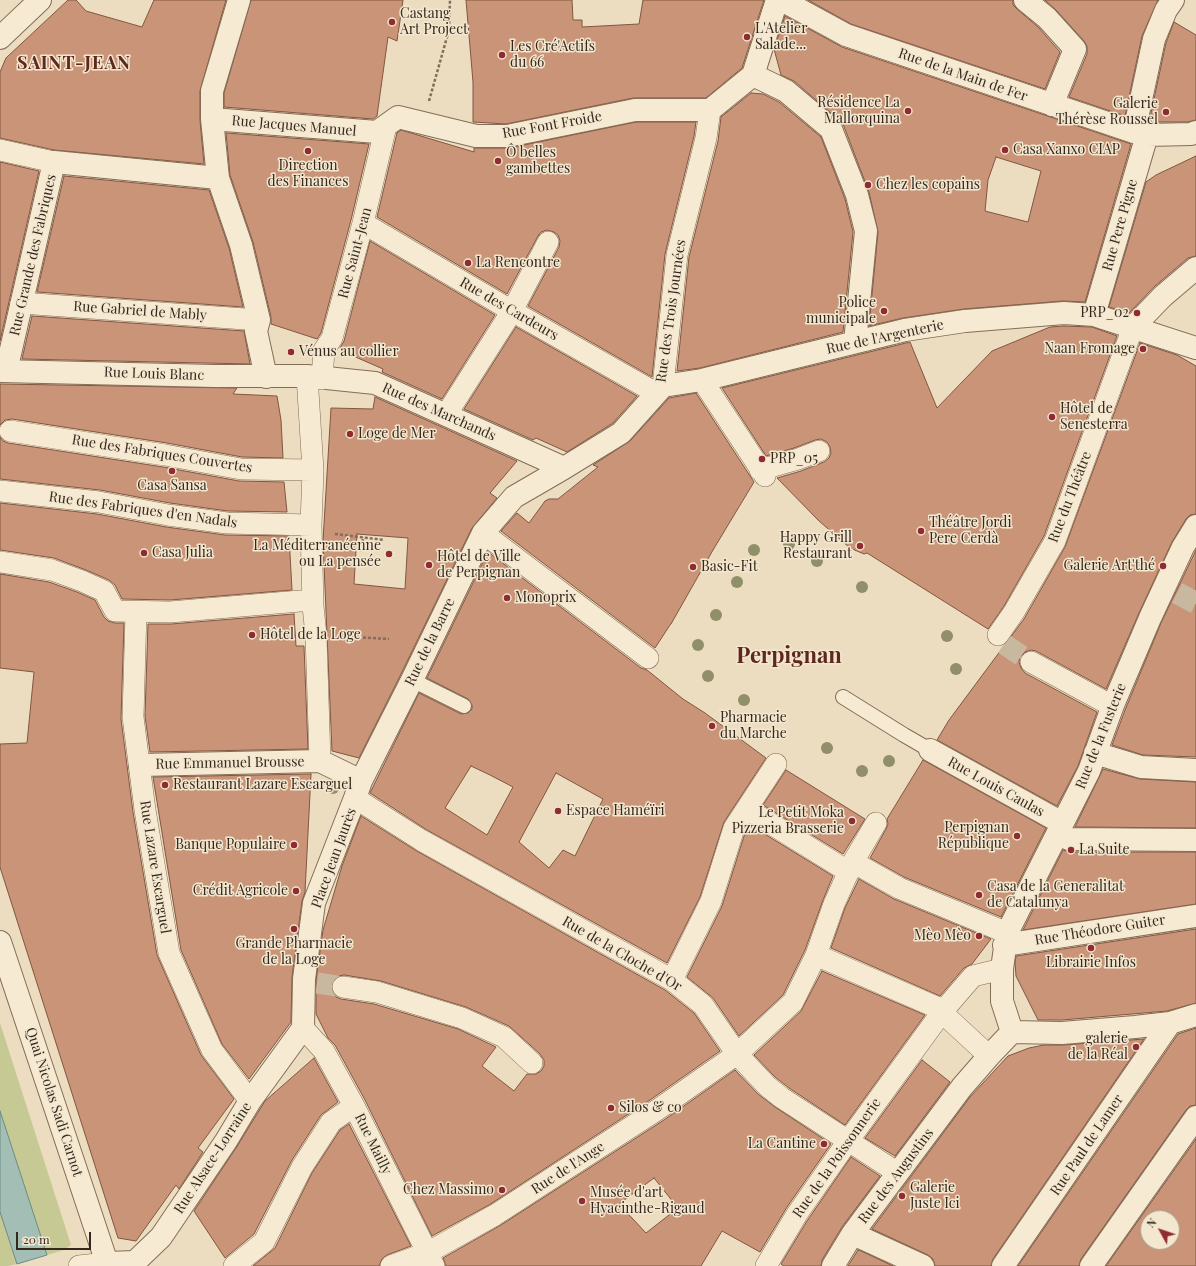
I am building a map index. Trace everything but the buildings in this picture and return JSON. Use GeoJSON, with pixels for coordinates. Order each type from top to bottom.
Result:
{"type":"FeatureCollection","features":[{"type":"Feature","properties":{"kind":"street"},"geometry":{"type":"LineString","coordinates":[[0,38],[40,0]]}},
{"type":"Feature","properties":{"kind":"street"},"geometry":{"type":"LineString","coordinates":[[239,0],[212,91],[212,119],[218,178],[242,245],[259,320],[256,331],[266,377]]}},
{"type":"Feature","properties":{"kind":"street"},"geometry":{"type":"LineString","coordinates":[[710,110],[753,75],[777,0]]}},
{"type":"Feature","properties":{"kind":"street","name":"Rue de la Main de Fer"},"geometry":{"type":"LineString","coordinates":[[786,0],[789,4],[846,35],[1052,105],[1140,134],[1194,135]]}},
{"type":"Feature","properties":{"kind":"street"},"geometry":{"type":"LineString","coordinates":[[1025,0],[1048,18],[1074,49],[1052,105]]}},
{"type":"Feature","properties":{"kind":"street","name":"Rue Pere Pigne"},"geometry":{"type":"LineString","coordinates":[[1094,316],[1140,134],[1154,39],[1166,10],[1173,0]]}},
{"type":"Feature","properties":{"kind":"street"},"geometry":{"type":"LineString","coordinates":[[753,75],[786,91],[831,130],[857,194],[866,231],[855,342]]}},
{"type":"Feature","properties":{"kind":"street","name":"Rue Font Froide"},"geometry":{"type":"LineString","coordinates":[[381,129],[398,118],[476,136],[507,136],[635,110],[710,110]]}},
{"type":"Feature","properties":{"kind":"street","name":"Rue des Trois Journées"},"geometry":{"type":"LineString","coordinates":[[564,468],[621,433],[659,390],[677,255],[706,138],[710,110]]}},
{"type":"Feature","properties":{"kind":"street","name":"Rue Jacques Manuel"},"geometry":{"type":"LineString","coordinates":[[212,119],[381,129]]}},
{"type":"Feature","properties":{"kind":"street","name":"Rue Saint-Jean"},"geometry":{"type":"LineString","coordinates":[[320,761],[316,635],[312,600],[311,525],[315,378],[324,350],[332,338],[363,223],[381,129]]}},
{"type":"Feature","properties":{"kind":"street","name":"Rue Grande des Fabriques"},"geometry":{"type":"LineString","coordinates":[[0,150],[54,162],[218,178]]}},
{"type":"Feature","properties":{"kind":"street","name":"Rue Grande des Fabriques"},"geometry":{"type":"LineString","coordinates":[[3,370],[21,302],[54,162]]}},
{"type":"Feature","properties":{"kind":"street","name":"Rue des Cardeurs"},"geometry":{"type":"LineString","coordinates":[[363,223],[512,312],[659,390]]}},
{"type":"Feature","properties":{"kind":"street"},"geometry":{"type":"LineString","coordinates":[[446,415],[512,312],[548,242]]}},
{"type":"Feature","properties":{"kind":"street"},"geometry":{"type":"LineString","coordinates":[[1133,327],[1163,296],[1196,268]]}},
{"type":"Feature","properties":{"kind":"street","name":"Rue Gabriel de Mably"},"geometry":{"type":"LineString","coordinates":[[21,302],[259,320]]}},
{"type":"Feature","properties":{"kind":"street","name":"Rue de l'Argenterie"},"geometry":{"type":"LineString","coordinates":[[659,390],[905,330],[965,321],[1064,313],[1094,316],[1196,348]]}},
{"type":"Feature","properties":{"kind":"street","name":"Rue du Théâtre"},"geometry":{"type":"LineString","coordinates":[[998,636],[1014,612],[1055,541],[1133,327]]}},
{"type":"Feature","properties":{"kind":"street","name":"Rue Louis Blanc"},"geometry":{"type":"LineString","coordinates":[[3,370],[315,378]]}},
{"type":"Feature","properties":{"kind":"street","name":"Rue des Marchands"},"geometry":{"type":"LineString","coordinates":[[315,378],[375,383],[564,468]]}},
{"type":"Feature","properties":{"kind":"street"},"geometry":{"type":"LineString","coordinates":[[702,380],[762,473],[819,451]]}},
{"type":"Feature","properties":{"kind":"street","name":"Rue des Fabriques Couvertes"},"geometry":{"type":"LineString","coordinates":[[10,431],[165,455],[241,469],[313,470]]}},
{"type":"Feature","properties":{"kind":"street","name":"Rue de la Barre"},"geometry":{"type":"LineString","coordinates":[[358,790],[483,533],[514,497],[564,468]]}},
{"type":"Feature","properties":{"kind":"street","name":"Rue des Fabriques d'en Nadals"},"geometry":{"type":"LineString","coordinates":[[0,491],[99,502],[168,515],[226,523],[311,525]]}},
{"type":"Feature","properties":{"kind":"street","name":"Rue de la Fusterie"},"geometry":{"type":"LineString","coordinates":[[1005,939],[1089,771],[1113,705],[1171,590],[1183,547],[1196,526]]}},
{"type":"Feature","properties":{"kind":"street"},"geometry":{"type":"LineString","coordinates":[[483,533],[648,658]]}},
{"type":"Feature","properties":{"kind":"street"},"geometry":{"type":"LineString","coordinates":[[0,562],[52,570],[104,591],[115,611],[170,612],[312,600]]}},
{"type":"Feature","properties":{"kind":"street","name":"Rue Lazare Escarguel"},"geometry":{"type":"LineString","coordinates":[[136,612],[133,717],[145,810],[169,953],[212,1050],[250,1101]]}},
{"type":"Feature","properties":{"kind":"street"},"geometry":{"type":"LineString","coordinates":[[1031,662],[1113,705]]}},
{"type":"Feature","properties":{"kind":"street","name":"Rue Louis Caulas"},"geometry":{"type":"LineString","coordinates":[[930,750],[1060,828],[1069,839],[1196,840]]}},
{"type":"Feature","properties":{"kind":"street"},"geometry":{"type":"LineString","coordinates":[[1096,753],[1140,767],[1196,770]]}},
{"type":"Feature","properties":{"kind":"street"},"geometry":{"type":"LineString","coordinates":[[320,761],[358,790]]}},
{"type":"Feature","properties":{"kind":"street","name":"Rue Emmanuel Brousse"},"geometry":{"type":"LineString","coordinates":[[140,765],[320,761]]}},
{"type":"Feature","properties":{"kind":"street"},"geometry":{"type":"LineString","coordinates":[[672,980],[711,901],[734,828],[776,764]]}},
{"type":"Feature","properties":{"kind":"street","name":"Rue de la Cloche d'Or"},"geometry":{"type":"LineString","coordinates":[[358,790],[421,840],[672,980],[703,1005],[737,1054],[767,1086],[782,1098],[898,1173]]}},
{"type":"Feature","properties":{"kind":"street","name":"Place Jean Jaurès"},"geometry":{"type":"LineString","coordinates":[[303,1028],[311,981],[314,903],[358,790]]}},
{"type":"Feature","properties":{"kind":"street"},"geometry":{"type":"LineString","coordinates":[[747,809],[851,867],[993,927],[1005,939],[1002,969],[1002,1001],[1012,1032],[1062,1033],[1170,1023],[1196,1015]]}},
{"type":"Feature","properties":{"kind":"street","name":"Rue de l'Ange"},"geometry":{"type":"LineString","coordinates":[[390,1266],[430,1259],[657,1110],[737,1054],[793,1002],[816,955],[834,904],[851,867],[876,823]]}},
{"type":"Feature","properties":{"kind":"street","name":"Rue Théodore Guiter"},"geometry":{"type":"LineString","coordinates":[[1005,939],[1196,916]]}},
{"type":"Feature","properties":{"kind":"street","name":"Quai Nicolas Sadi Carnot"},"geometry":{"type":"LineString","coordinates":[[0,942],[108,1264]]}},
{"type":"Feature","properties":{"kind":"street"},"geometry":{"type":"LineString","coordinates":[[816,955],[936,1007],[989,1056]]}},
{"type":"Feature","properties":{"kind":"street","name":"Rue de la Poissonnerie"},"geometry":{"type":"LineString","coordinates":[[766,1266],[797,1214],[942,1012],[973,976],[1002,969]]}},
{"type":"Feature","properties":{"kind":"street"},"geometry":{"type":"LineString","coordinates":[[343,987],[377,992],[462,1018],[504,1037],[532,1063]]}},
{"type":"Feature","properties":{"kind":"street","name":"Rue Paul de Lamer"},"geometry":{"type":"LineString","coordinates":[[1003,1266],[1170,1023]]}},
{"type":"Feature","properties":{"kind":"street","name":"Rue Alsace-Lorraine"},"geometry":{"type":"LineString","coordinates":[[108,1264],[134,1262],[160,1237],[226,1141],[250,1101],[303,1028]]}},
{"type":"Feature","properties":{"kind":"street","name":"Rue Mailly"},"geometry":{"type":"LineString","coordinates":[[303,1028],[324,1051],[354,1106],[430,1259]]}},
{"type":"Feature","properties":{"kind":"street","name":"Rue des Augustins"},"geometry":{"type":"LineString","coordinates":[[833,1266],[853,1233],[962,1087],[1012,1032]]}},
{"type":"Feature","properties":{"kind":"street"},"geometry":{"type":"LineString","coordinates":[[234,1266],[264,1242],[302,1167],[331,1122],[354,1106]]}},
{"type":"Feature","properties":{"kind":"street"},"geometry":{"type":"LineString","coordinates":[[1090,1266],[1196,1117]]}},
{"type":"Feature","properties":{"kind":"street"},"geometry":{"type":"LineString","coordinates":[[853,1233],[923,1266]]}},
{"type":"Feature","properties":{"kind":"street"},"geometry":{"type":"LineString","coordinates":[[79,1266],[108,1264]]}},
{"type":"Feature","properties":{"kind":"lane"},"geometry":{"type":"LineString","coordinates":[[412,680],[464,706]]}},
{"type":"Feature","properties":{"kind":"lane"},"geometry":{"type":"LineString","coordinates":[[843,697],[930,750]]}},
{"type":"Feature","properties":{"kind":"path"},"geometry":{"type":"LineString","coordinates":[[423,124],[449,30],[450,0]]}},
{"type":"Feature","properties":{"kind":"path"},"geometry":{"type":"LineString","coordinates":[[311,525],[324,533],[384,540]]}},
{"type":"Feature","properties":{"kind":"path"},"geometry":{"type":"LineString","coordinates":[[345,549],[362,550],[363,537]]}},
{"type":"Feature","properties":{"kind":"path"},"geometry":{"type":"LineString","coordinates":[[353,637],[389,639]]}},
{"type":"Feature","properties":{"kind":"green space"},"geometry":{"type":"Polygon","coordinates":[[[0,1023],[71,1245],[64,1250],[47,1255],[0,1111],[0,1023]]]}},
{"type":"Feature","properties":{"kind":"green space"},"geometry":{"type":"Polygon","coordinates":[[[0,1212],[17,1264],[0,1266],[0,1212]]]}},
{"type":"Feature","properties":{"kind":"shaded area"},"geometry":{"type":"Polygon","coordinates":[[[0,1111],[47,1255],[17,1264],[0,1212],[0,1111]]]}},
{"type":"Feature","properties":{"kind":"tunnel"},"geometry":{"type":"LineString","coordinates":[[1177,593],[1196,603]]}},
{"type":"Feature","properties":{"kind":"tunnel"},"geometry":{"type":"LineString","coordinates":[[1004,644],[1031,662]]}},
{"type":"Feature","properties":{"kind":"tunnel"},"geometry":{"type":"LineString","coordinates":[[317,983],[343,987]]}},
{"type":"Feature","properties":{"kind":"place","name":"Castang Art Project"},"geometry":{"type":"Point","coordinates":[392,22]}},
{"type":"Feature","properties":{"kind":"place","name":"L'Atelier Salade..."},"geometry":{"type":"Point","coordinates":[747,37]}},
{"type":"Feature","properties":{"kind":"place","name":"Les Cré'Actifs du 66"},"geometry":{"type":"Point","coordinates":[502,55]}},
{"type":"Feature","properties":{"kind":"place","name":"Résidence La Mallorquina"},"geometry":{"type":"Point","coordinates":[908,111]}},
{"type":"Feature","properties":{"kind":"place","name":"Galerie Thérèse Roussel"},"geometry":{"type":"Point","coordinates":[1166,112]}},
{"type":"Feature","properties":{"kind":"place","name":"Casa Xanxo CIAP"},"geometry":{"type":"Point","coordinates":[1005,150]}},
{"type":"Feature","properties":{"kind":"place","name":"Direction des Finances"},"geometry":{"type":"Point","coordinates":[308,151]}},
{"type":"Feature","properties":{"kind":"place","name":"Ô belles gambettes"},"geometry":{"type":"Point","coordinates":[498,161]}},
{"type":"Feature","properties":{"kind":"place","name":"Chez les copains"},"geometry":{"type":"Point","coordinates":[868,185]}},
{"type":"Feature","properties":{"kind":"place","name":"La Rencontre"},"geometry":{"type":"Point","coordinates":[468,263]}},
{"type":"Feature","properties":{"kind":"place","name":"Police municipale"},"geometry":{"type":"Point","coordinates":[884,311]}},
{"type":"Feature","properties":{"kind":"place","name":"PRP_02"},"geometry":{"type":"Point","coordinates":[1137,313]}},
{"type":"Feature","properties":{"kind":"place","name":"Naan Fromage"},"geometry":{"type":"Point","coordinates":[1143,349]}},
{"type":"Feature","properties":{"kind":"place","name":"Vénus au collier"},"geometry":{"type":"Point","coordinates":[291,352]}},
{"type":"Feature","properties":{"kind":"place","name":"Hôtel de Senesterra"},"geometry":{"type":"Point","coordinates":[1052,417]}},
{"type":"Feature","properties":{"kind":"place","name":"Loge de Mer"},"geometry":{"type":"Point","coordinates":[350,434]}},
{"type":"Feature","properties":{"kind":"place","name":"PRP_05"},"geometry":{"type":"Point","coordinates":[762,459]}},
{"type":"Feature","properties":{"kind":"place","name":"Casa Sansa"},"geometry":{"type":"Point","coordinates":[172,471]}},
{"type":"Feature","properties":{"kind":"place","name":"Théâtre Jordi Pere Cerdà"},"geometry":{"type":"Point","coordinates":[921,531]}},
{"type":"Feature","properties":{"kind":"place","name":"Happy Grill Restaurant"},"geometry":{"type":"Point","coordinates":[860,546]}},
{"type":"Feature","properties":{"kind":"place","name":"Casa Julia"},"geometry":{"type":"Point","coordinates":[144,553]}},
{"type":"Feature","properties":{"kind":"place","name":"La Méditerranéenne ou La pensée"},"geometry":{"type":"Point","coordinates":[389,554]}},
{"type":"Feature","properties":{"kind":"place","name":"Hôtel de Ville de Perpignan"},"geometry":{"type":"Point","coordinates":[429,565]}},
{"type":"Feature","properties":{"kind":"place","name":"Galerie Art'thé"},"geometry":{"type":"Point","coordinates":[1163,566]}},
{"type":"Feature","properties":{"kind":"place","name":"Basic-Fit"},"geometry":{"type":"Point","coordinates":[693,567]}},
{"type":"Feature","properties":{"kind":"place","name":"Monoprix"},"geometry":{"type":"Point","coordinates":[507,598]}},
{"type":"Feature","properties":{"kind":"place","name":"Hôtel de la Loge"},"geometry":{"type":"Point","coordinates":[252,635]}},
{"type":"Feature","properties":{"kind":"place","name":"Pharmacie du Marche"},"geometry":{"type":"Point","coordinates":[712,726]}},
{"type":"Feature","properties":{"kind":"place","name":"Restaurant Lazare Escarguel"},"geometry":{"type":"Point","coordinates":[165,785]}},
{"type":"Feature","properties":{"kind":"place","name":"Espace Haméïri"},"geometry":{"type":"Point","coordinates":[558,811]}},
{"type":"Feature","properties":{"kind":"place","name":"Le Petit Moka Pizzeria Brasserie"},"geometry":{"type":"Point","coordinates":[852,821]}},
{"type":"Feature","properties":{"kind":"place","name":"Perpignan République"},"geometry":{"type":"Point","coordinates":[1017,836]}},
{"type":"Feature","properties":{"kind":"place","name":"Banque Populaire"},"geometry":{"type":"Point","coordinates":[294,845]}},
{"type":"Feature","properties":{"kind":"place","name":"La Suite"},"geometry":{"type":"Point","coordinates":[1071,850]}},
{"type":"Feature","properties":{"kind":"place","name":"Crédit Agricole"},"geometry":{"type":"Point","coordinates":[296,891]}},
{"type":"Feature","properties":{"kind":"place","name":"Casa de la Generalitat de Catalunya"},"geometry":{"type":"Point","coordinates":[979,895]}},
{"type":"Feature","properties":{"kind":"place","name":"Grande Pharmacie de la Loge"},"geometry":{"type":"Point","coordinates":[294,929]}},
{"type":"Feature","properties":{"kind":"place","name":"Mèo Mèo"},"geometry":{"type":"Point","coordinates":[979,936]}},
{"type":"Feature","properties":{"kind":"place","name":"Librairie Infos"},"geometry":{"type":"Point","coordinates":[1091,948]}},
{"type":"Feature","properties":{"kind":"place","name":"galerie de la Réal"},"geometry":{"type":"Point","coordinates":[1136,1047]}},
{"type":"Feature","properties":{"kind":"place","name":"Silos & co"},"geometry":{"type":"Point","coordinates":[611,1108]}},
{"type":"Feature","properties":{"kind":"place","name":"La Cantine"},"geometry":{"type":"Point","coordinates":[824,1144]}},
{"type":"Feature","properties":{"kind":"place","name":"Chez Massimo"},"geometry":{"type":"Point","coordinates":[502,1190]}},
{"type":"Feature","properties":{"kind":"place","name":"Galerie Juste Ici"},"geometry":{"type":"Point","coordinates":[902,1196]}},
{"type":"Feature","properties":{"kind":"place","name":"Musée d'art Hyacinthe-Rigaud"},"geometry":{"type":"Point","coordinates":[582,1201]}},
{"type":"Feature","properties":{"kind":"district","name":"SAINT-JEAN"},"geometry":{"type":"Point","coordinates":[74,63]}},
{"type":"Feature","properties":{"kind":"district","name":"Perpignan"},"geometry":{"type":"Point","coordinates":[789,656]}}]}
